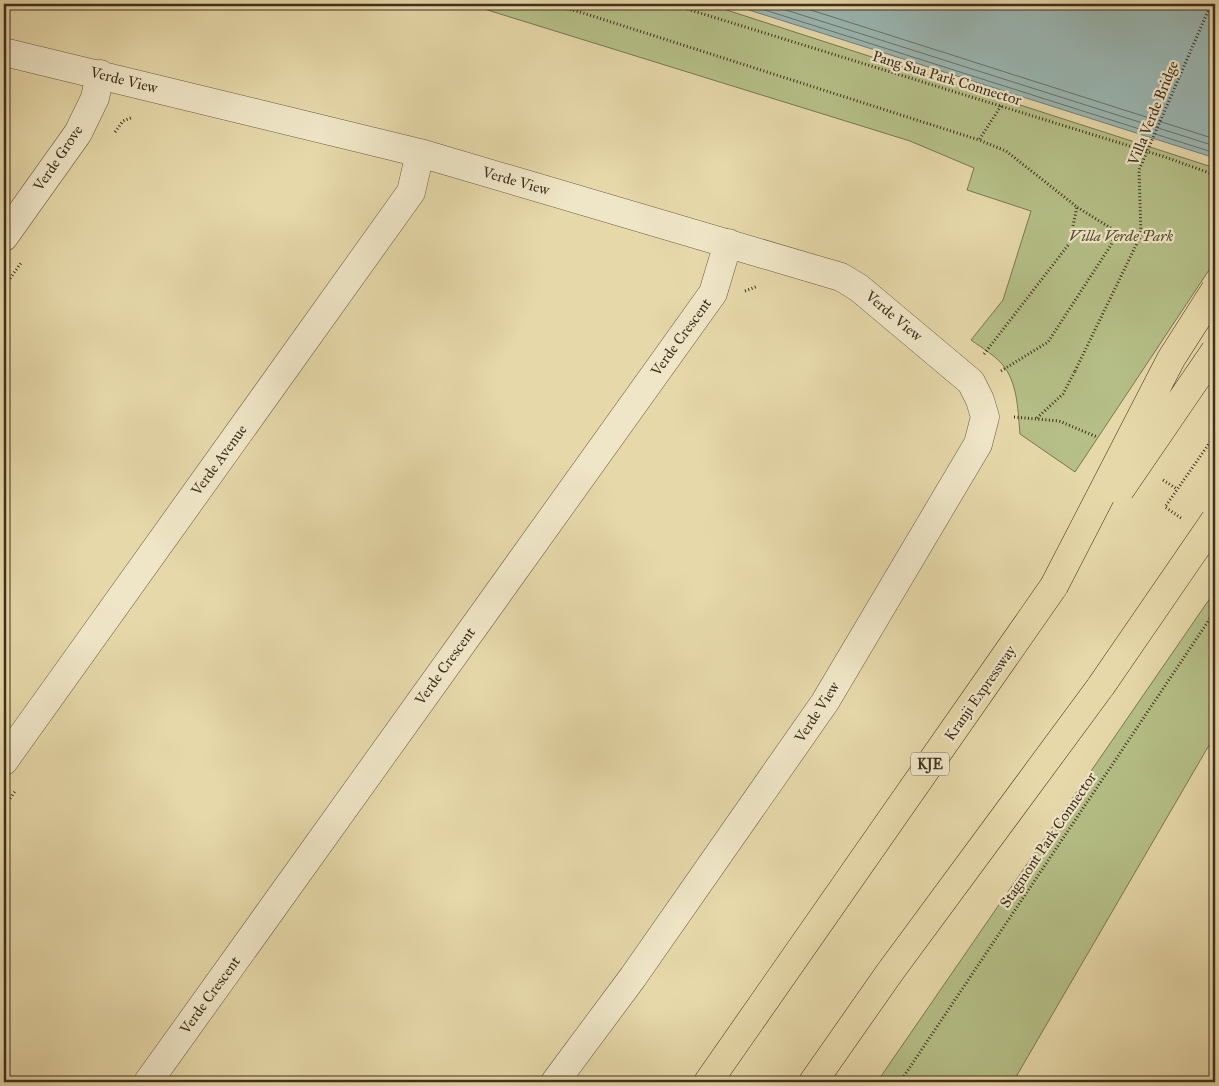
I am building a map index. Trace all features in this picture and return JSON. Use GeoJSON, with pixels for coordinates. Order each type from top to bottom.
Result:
{"type":"FeatureCollection","features":[{"type":"Feature","properties":{"kind":"highway"},"geometry":{"type":"LineString","coordinates":[[1054,586],[1171,359],[1215,290]]}},
{"type":"Feature","properties":{"kind":"highway","name":"Kranji Expressway"},"geometry":{"type":"LineString","coordinates":[[708,1082],[1054,586],[1215,351]]}},
{"type":"Feature","properties":{"kind":"highway"},"geometry":{"type":"LineString","coordinates":[[813,1082],[890,972],[1101,686],[1215,520]]}},
{"type":"Feature","properties":{"kind":"street","name":"Verde View"},"geometry":{"type":"LineString","coordinates":[[4,52],[420,153],[841,277],[859,288],[965,375],[971,382],[985,416],[978,444],[825,702],[633,977],[555,1082]]}},
{"type":"Feature","properties":{"kind":"street","name":"Verde Grove"},"geometry":{"type":"LineString","coordinates":[[4,237],[78,133],[94,98],[100,74]]}},
{"type":"Feature","properties":{"kind":"street","name":"Verde Avenue"},"geometry":{"type":"LineString","coordinates":[[4,761],[411,192],[420,153]]}},
{"type":"Feature","properties":{"kind":"street","name":"Verde Crescent"},"geometry":{"type":"LineString","coordinates":[[148,1082],[713,293],[728,243]]}},
{"type":"Feature","properties":{"kind":"path"},"geometry":{"type":"LineString","coordinates":[[546,4],[580,12],[979,140],[1006,151],[1077,207],[1117,232],[1048,342],[1001,371]]}},
{"type":"Feature","properties":{"kind":"path","name":"Pang Sua Park Connector"},"geometry":{"type":"LineString","coordinates":[[670,4],[1165,157],[1215,175]]}},
{"type":"Feature","properties":{"kind":"path","name":"Villa Verde Bridge"},"geometry":{"type":"LineString","coordinates":[[1013,409],[1014,417],[1037,418],[1063,394],[1075,371],[1141,234],[1139,170],[1211,4]]}},
{"type":"Feature","properties":{"kind":"path"},"geometry":{"type":"LineString","coordinates":[[979,140],[1001,106]]}},
{"type":"Feature","properties":{"kind":"path"},"geometry":{"type":"LineString","coordinates":[[989,360],[984,354],[1069,244],[1077,207]]}},
{"type":"Feature","properties":{"kind":"path"},"geometry":{"type":"LineString","coordinates":[[995,365],[1005,378]]}},
{"type":"Feature","properties":{"kind":"path"},"geometry":{"type":"LineString","coordinates":[[1178,489],[1215,435]]}},
{"type":"Feature","properties":{"kind":"path","name":"Stagmont Park Connector"},"geometry":{"type":"LineString","coordinates":[[900,1082],[1215,611]]}},
{"type":"Feature","properties":{"kind":"green space","name":"Villa Verde Park"},"geometry":{"type":"Polygon","coordinates":[[[468,4],[708,4],[1215,168],[1215,261],[1075,472],[1020,434],[1017,400],[1009,375],[998,360],[971,340],[1003,300],[1031,211],[967,190],[974,168],[910,141],[468,4]]]}},
{"type":"Feature","properties":{"kind":"green space"},"geometry":{"type":"Polygon","coordinates":[[[1215,591],[1215,735],[1013,1082],[877,1082],[1215,591]]]}},
{"type":"Feature","properties":{"kind":"water"},"geometry":{"type":"Polygon","coordinates":[[[730,4],[1215,4],[1215,158],[730,4]]]}}]}
